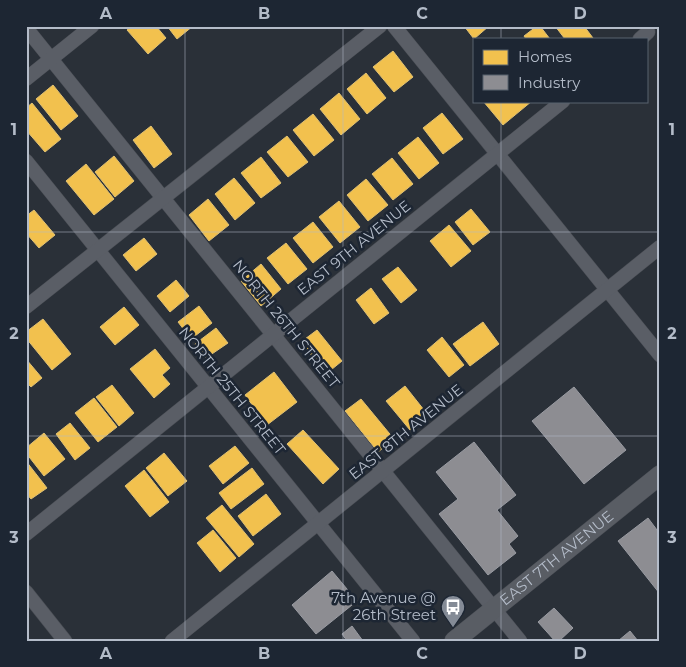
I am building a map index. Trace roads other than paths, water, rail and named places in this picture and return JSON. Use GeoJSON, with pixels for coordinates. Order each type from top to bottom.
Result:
{"type":"FeatureCollection","features":[{"type":"Feature","properties":{"kind":"street"},"geometry":{"type":"LineString","coordinates":[[26,79],[92,26]]}},
{"type":"Feature","properties":{"kind":"street"},"geometry":{"type":"LineString","coordinates":[[26,307],[380,26]]}},
{"type":"Feature","properties":{"kind":"street"},"geometry":{"type":"LineString","coordinates":[[394,26],[660,356]]}},
{"type":"Feature","properties":{"kind":"street","name":"NORTH 26TH STREET"},"geometry":{"type":"LineString","coordinates":[[26,28],[520,641]]}},
{"type":"Feature","properties":{"kind":"street","name":"EAST 9TH AVENUE"},"geometry":{"type":"LineString","coordinates":[[26,534],[562,102]]}},
{"type":"Feature","properties":{"kind":"street","name":"NORTH 25TH STREET"},"geometry":{"type":"LineString","coordinates":[[26,161],[413,641]]}},
{"type":"Feature","properties":{"kind":"street","name":"EAST 8TH AVENUE"},"geometry":{"type":"LineString","coordinates":[[172,641],[660,247]]}},
{"type":"Feature","properties":{"kind":"street","name":"EAST 7TH AVENUE"},"geometry":{"type":"LineString","coordinates":[[454,641],[660,475]]}},
{"type":"Feature","properties":{"kind":"street"},"geometry":{"type":"LineString","coordinates":[[26,592],[65,641]]}},
{"type":"Feature","properties":{"kind":"place","name":"7th Avenue @ 26th Street"},"geometry":{"type":"Point","coordinates":[453,628]}}]}
